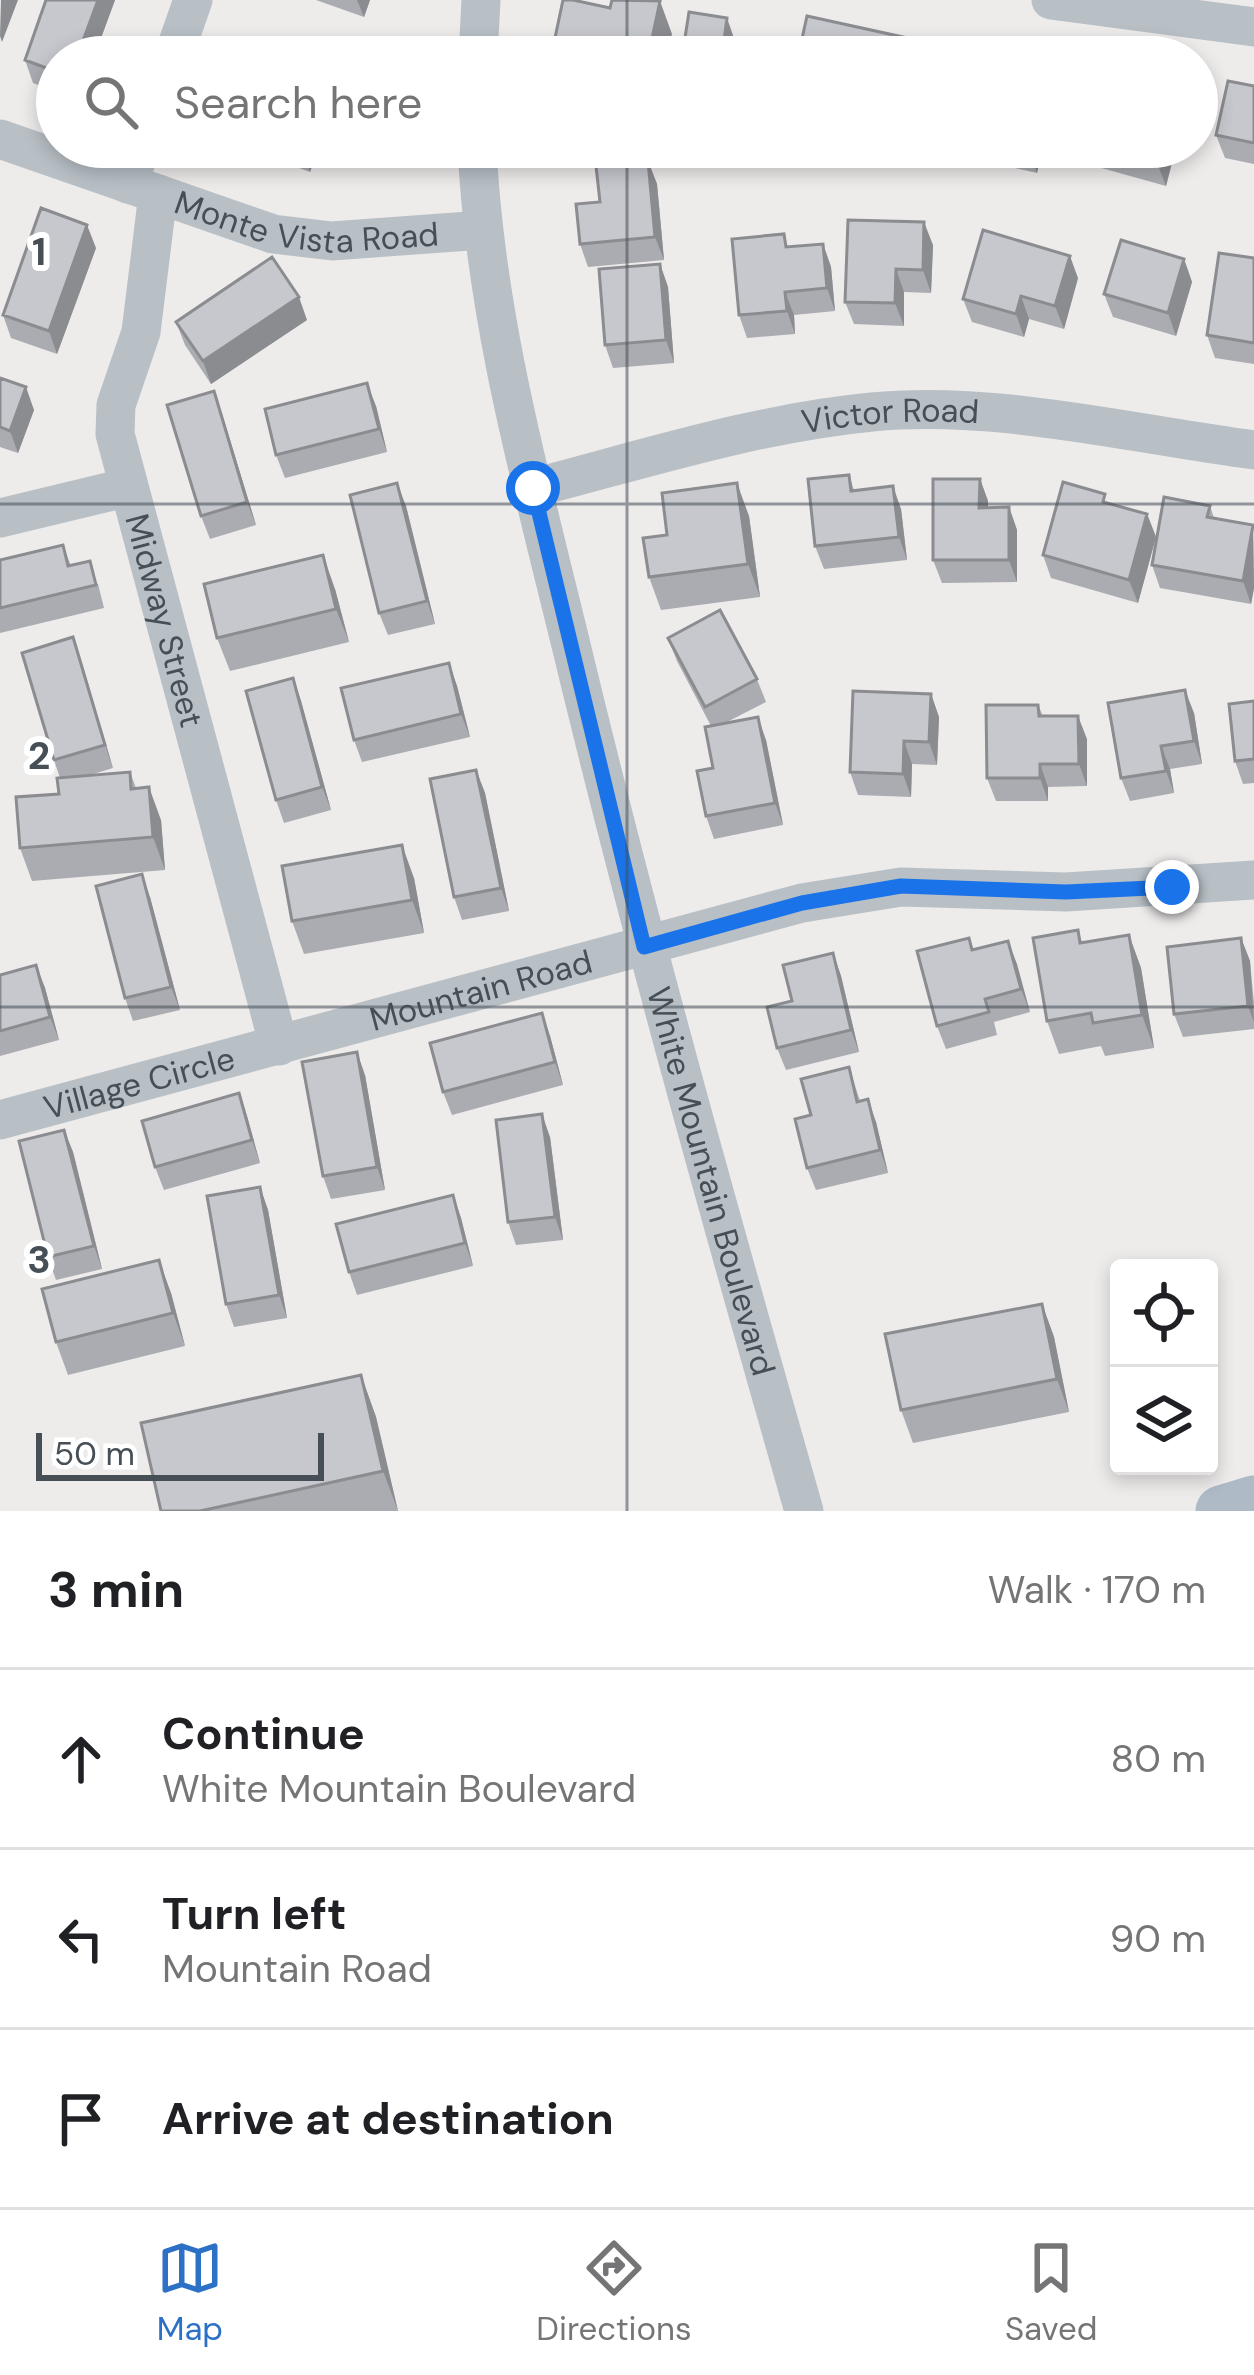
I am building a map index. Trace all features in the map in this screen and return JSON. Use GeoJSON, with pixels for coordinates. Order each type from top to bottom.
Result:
{"type":"FeatureCollection","features":[{"type":"Feature","properties":{"kind":"main road"},"geometry":{"type":"LineString","coordinates":[[1221,1511],[1254,1502]]}},
{"type":"Feature","properties":{"kind":"street"},"geometry":{"type":"LineString","coordinates":[[180,36],[193,0]]}},
{"type":"Feature","properties":{"kind":"street"},"geometry":{"type":"LineString","coordinates":[[479,36],[481,0]]}},
{"type":"Feature","properties":{"kind":"street"},"geometry":{"type":"LineString","coordinates":[[1051,0],[1254,27]]}},
{"type":"Feature","properties":{"kind":"street","name":"Monte Vista Road"},"geometry":{"type":"LineString","coordinates":[[0,139],[36,152]]}},
{"type":"Feature","properties":{"kind":"street","name":"Monte Vista Road"},"geometry":{"type":"LineString","coordinates":[[83,168],[273,234],[332,242],[483,230]]}},
{"type":"Feature","properties":{"kind":"street","name":"Midway Street"},"geometry":{"type":"LineString","coordinates":[[142,168],[141,332],[116,405],[115,434],[125,488],[279,1046]]}},
{"type":"Feature","properties":{"kind":"street","name":"White Mountain Boulevard"},"geometry":{"type":"LineString","coordinates":[[479,168],[504,365],[644,947],[804,1511]]}},
{"type":"Feature","properties":{"kind":"street","name":"Victor Road"},"geometry":{"type":"LineString","coordinates":[[533,488],[776,425],[876,411],[983,413],[1254,450]]}},
{"type":"Feature","properties":{"kind":"street"},"geometry":{"type":"LineString","coordinates":[[0,518],[125,488]]}},
{"type":"Feature","properties":{"kind":"street","name":"Mountain Road"},"geometry":{"type":"LineString","coordinates":[[279,1046],[802,903],[901,886],[1066,892],[1254,880]]}},
{"type":"Feature","properties":{"kind":"street","name":"Village Circle"},"geometry":{"type":"LineString","coordinates":[[0,1120],[279,1046]]}},
{"type":"Feature","properties":{"kind":"building"},"geometry":{"type":"Polygon","coordinates":[[[46,0],[98,0],[85,36],[36,36],[36,64],[25,60],[46,0]]]}},
{"type":"Feature","properties":{"kind":"building"},"geometry":{"type":"Polygon","coordinates":[[[563,0],[610,8],[612,0],[660,1],[652,36],[555,36],[563,0]]]}},
{"type":"Feature","properties":{"kind":"building"},"geometry":{"type":"Polygon","coordinates":[[[689,12],[727,18],[725,36],[685,36],[689,12]]]}},
{"type":"Feature","properties":{"kind":"building"},"geometry":{"type":"Polygon","coordinates":[[[807,16],[898,36],[803,36],[807,16]]]}},
{"type":"Feature","properties":{"kind":"building"},"geometry":{"type":"Polygon","coordinates":[[[1228,81],[1254,86],[1254,143],[1218,135],[1228,81]]]}},
{"type":"Feature","properties":{"kind":"building"},"geometry":{"type":"Polygon","coordinates":[[[596,168],[649,168],[655,237],[580,244],[576,204],[600,202],[596,168]]]}},
{"type":"Feature","properties":{"kind":"building"},"geometry":{"type":"Polygon","coordinates":[[[41,208],[87,225],[49,331],[3,315],[41,208]]]}},
{"type":"Feature","properties":{"kind":"building"},"geometry":{"type":"Polygon","coordinates":[[[848,220],[924,222],[923,270],[896,269],[895,303],[845,302],[848,220]]]}},
{"type":"Feature","properties":{"kind":"building"},"geometry":{"type":"Polygon","coordinates":[[[983,230],[1070,256],[1055,306],[1021,296],[1016,314],[963,299],[983,230]]]}},
{"type":"Feature","properties":{"kind":"building"},"geometry":{"type":"Polygon","coordinates":[[[784,234],[786,247],[823,244],[827,288],[785,292],[787,311],[739,315],[732,239],[784,234]]]}},
{"type":"Feature","properties":{"kind":"building"},"geometry":{"type":"Polygon","coordinates":[[[1121,240],[1184,259],[1168,313],[1104,294],[1121,240]]]}},
{"type":"Feature","properties":{"kind":"building"},"geometry":{"type":"Polygon","coordinates":[[[1219,253],[1254,258],[1254,343],[1207,335],[1219,253]]]}},
{"type":"Feature","properties":{"kind":"building"},"geometry":{"type":"Polygon","coordinates":[[[272,257],[299,297],[203,361],[176,322],[272,257]]]}},
{"type":"Feature","properties":{"kind":"building"},"geometry":{"type":"Polygon","coordinates":[[[660,264],[666,340],[605,345],[599,269],[660,264]]]}},
{"type":"Feature","properties":{"kind":"building"},"geometry":{"type":"Polygon","coordinates":[[[0,378],[26,387],[10,431],[0,427],[0,378]]]}},
{"type":"Feature","properties":{"kind":"building"},"geometry":{"type":"Polygon","coordinates":[[[367,383],[379,429],[276,455],[265,409],[367,383]]]}},
{"type":"Feature","properties":{"kind":"building"},"geometry":{"type":"Polygon","coordinates":[[[214,391],[247,502],[201,516],[167,405],[214,391]]]}},
{"type":"Feature","properties":{"kind":"building"},"geometry":{"type":"Polygon","coordinates":[[[849,475],[851,491],[893,486],[899,537],[815,546],[808,479],[849,475]]]}},
{"type":"Feature","properties":{"kind":"building"},"geometry":{"type":"Polygon","coordinates":[[[933,479],[980,479],[979,508],[1009,507],[1009,560],[933,560],[933,479]]]}},
{"type":"Feature","properties":{"kind":"building"},"geometry":{"type":"Polygon","coordinates":[[[1063,482],[1105,494],[1103,502],[1147,514],[1129,580],[1043,555],[1063,482]]]}},
{"type":"Feature","properties":{"kind":"building"},"geometry":{"type":"Polygon","coordinates":[[[397,483],[427,601],[379,613],[350,495],[397,483]]]}},
{"type":"Feature","properties":{"kind":"building"},"geometry":{"type":"Polygon","coordinates":[[[737,483],[748,564],[649,577],[643,538],[667,535],[662,493],[737,483]]]}},
{"type":"Feature","properties":{"kind":"building"},"geometry":{"type":"Polygon","coordinates":[[[1164,497],[1210,506],[1207,517],[1253,525],[1243,581],[1152,565],[1164,497]]]}},
{"type":"Feature","properties":{"kind":"building"},"geometry":{"type":"Polygon","coordinates":[[[63,545],[68,566],[90,561],[96,585],[0,608],[0,560],[63,545]]]}},
{"type":"Feature","properties":{"kind":"building"},"geometry":{"type":"Polygon","coordinates":[[[323,555],[336,609],[217,638],[204,584],[323,555]]]}},
{"type":"Feature","properties":{"kind":"building"},"geometry":{"type":"Polygon","coordinates":[[[720,610],[757,679],[705,707],[668,638],[720,610]]]}},
{"type":"Feature","properties":{"kind":"building"},"geometry":{"type":"Polygon","coordinates":[[[73,637],[105,745],[54,760],[22,653],[73,637]]]}},
{"type":"Feature","properties":{"kind":"building"},"geometry":{"type":"Polygon","coordinates":[[[449,663],[461,714],[354,740],[341,688],[449,663]]]}},
{"type":"Feature","properties":{"kind":"building"},"geometry":{"type":"Polygon","coordinates":[[[293,678],[322,787],[276,800],[246,691],[293,678]]]}},
{"type":"Feature","properties":{"kind":"building"},"geometry":{"type":"Polygon","coordinates":[[[1185,690],[1194,741],[1161,746],[1166,771],[1121,778],[1108,703],[1185,690]]]}},
{"type":"Feature","properties":{"kind":"building"},"geometry":{"type":"Polygon","coordinates":[[[853,691],[931,694],[929,742],[904,741],[903,774],[850,772],[853,691]]]}},
{"type":"Feature","properties":{"kind":"building"},"geometry":{"type":"Polygon","coordinates":[[[1254,701],[1254,759],[1235,761],[1229,704],[1254,701]]]}},
{"type":"Feature","properties":{"kind":"building"},"geometry":{"type":"Polygon","coordinates":[[[986,705],[1038,705],[1039,716],[1078,716],[1079,764],[1040,764],[1040,778],[987,778],[986,705]]]}},
{"type":"Feature","properties":{"kind":"building"},"geometry":{"type":"Polygon","coordinates":[[[758,717],[775,803],[706,816],[697,771],[713,768],[705,727],[758,717]]]}},
{"type":"Feature","properties":{"kind":"building"},"geometry":{"type":"Polygon","coordinates":[[[476,770],[501,888],[454,897],[430,779],[476,770]]]}},
{"type":"Feature","properties":{"kind":"building"},"geometry":{"type":"Polygon","coordinates":[[[130,772],[131,789],[149,787],[153,837],[20,848],[16,797],[59,794],[57,778],[130,772]]]}},
{"type":"Feature","properties":{"kind":"building"},"geometry":{"type":"Polygon","coordinates":[[[402,845],[412,900],[292,921],[282,866],[402,845]]]}},
{"type":"Feature","properties":{"kind":"building"},"geometry":{"type":"Polygon","coordinates":[[[142,874],[171,987],[125,998],[96,886],[142,874]]]}},
{"type":"Feature","properties":{"kind":"building"},"geometry":{"type":"Polygon","coordinates":[[[1078,930],[1080,943],[1129,935],[1142,1015],[1093,1023],[1091,1013],[1047,1021],[1033,938],[1078,930]]]}},
{"type":"Feature","properties":{"kind":"building"},"geometry":{"type":"Polygon","coordinates":[[[969,938],[972,950],[1008,941],[1021,989],[985,999],[989,1012],[937,1026],[917,951],[969,938]]]}},
{"type":"Feature","properties":{"kind":"building"},"geometry":{"type":"Polygon","coordinates":[[[1241,938],[1248,1006],[1174,1014],[1167,947],[1241,938]]]}},
{"type":"Feature","properties":{"kind":"building"},"geometry":{"type":"Polygon","coordinates":[[[833,953],[851,1030],[777,1048],[767,1007],[792,1001],[783,965],[833,953]]]}},
{"type":"Feature","properties":{"kind":"building"},"geometry":{"type":"Polygon","coordinates":[[[36,965],[50,1017],[0,1031],[0,975],[36,965]]]}},
{"type":"Feature","properties":{"kind":"building"},"geometry":{"type":"Polygon","coordinates":[[[542,1013],[555,1062],[443,1092],[430,1043],[542,1013]]]}},
{"type":"Feature","properties":{"kind":"building"},"geometry":{"type":"Polygon","coordinates":[[[357,1052],[377,1167],[323,1176],[302,1062],[357,1052]]]}},
{"type":"Feature","properties":{"kind":"building"},"geometry":{"type":"Polygon","coordinates":[[[849,1067],[857,1102],[868,1099],[880,1150],[807,1168],[795,1119],[811,1115],[801,1079],[849,1067]]]}},
{"type":"Feature","properties":{"kind":"building"},"geometry":{"type":"Polygon","coordinates":[[[239,1093],[252,1140],[155,1167],[142,1121],[239,1093]]]}},
{"type":"Feature","properties":{"kind":"building"},"geometry":{"type":"Polygon","coordinates":[[[542,1114],[555,1217],[508,1222],[496,1120],[542,1114]]]}},
{"type":"Feature","properties":{"kind":"building"},"geometry":{"type":"Polygon","coordinates":[[[64,1130],[94,1246],[48,1257],[19,1141],[64,1130]]]}},
{"type":"Feature","properties":{"kind":"building"},"geometry":{"type":"Polygon","coordinates":[[[260,1187],[279,1295],[226,1304],[207,1196],[260,1187]]]}},
{"type":"Feature","properties":{"kind":"building"},"geometry":{"type":"Polygon","coordinates":[[[453,1195],[465,1243],[349,1272],[336,1224],[453,1195]]]}},
{"type":"Feature","properties":{"kind":"building"},"geometry":{"type":"Polygon","coordinates":[[[159,1260],[173,1313],[56,1342],[42,1289],[159,1260]]]}},
{"type":"Feature","properties":{"kind":"building"},"geometry":{"type":"Polygon","coordinates":[[[1042,1304],[1057,1379],[901,1410],[885,1334],[1042,1304]]]}},
{"type":"Feature","properties":{"kind":"building"},"geometry":{"type":"Polygon","coordinates":[[[361,1375],[383,1471],[200,1511],[161,1511],[141,1423],[361,1375]]]}},
{"type":"Feature","properties":{"kind":"route"},"geometry":{"type":"LineString","coordinates":[[533,488],[644,947],[802,903],[901,886],[1066,892],[1172,887]]}}]}
